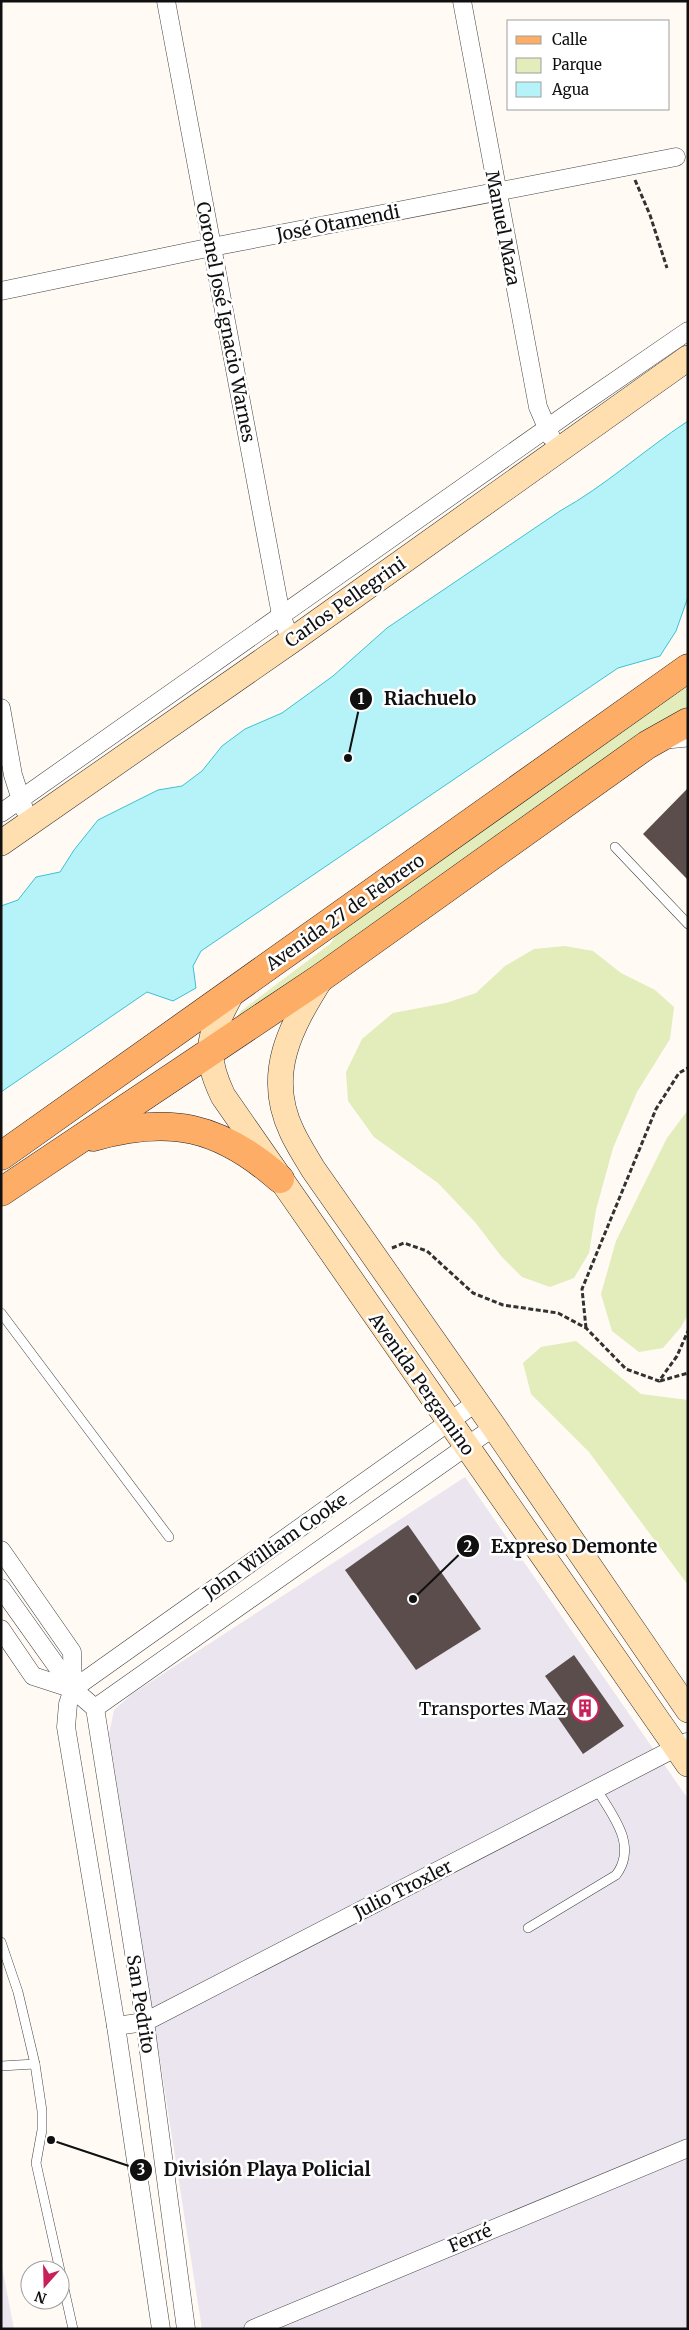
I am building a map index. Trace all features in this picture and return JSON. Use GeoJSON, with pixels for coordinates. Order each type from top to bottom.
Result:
{"type":"FeatureCollection","features":[{"type":"Feature","properties":{"kind":"main road","name":"Carlos Pellegrini"},"geometry":{"type":"LineString","coordinates":[[1,843],[291,641],[688,358]]}},
{"type":"Feature","properties":{"kind":"main road","name":"Avenida 27 de Febrero"},"geometry":{"type":"LineString","coordinates":[[1,1156],[688,668]]}},
{"type":"Feature","properties":{"kind":"main road"},"geometry":{"type":"LineString","coordinates":[[1,1192],[322,977],[647,746],[688,722]]}},
{"type":"Feature","properties":{"kind":"main road","name":"Avenida Pergamino"},"geometry":{"type":"LineString","coordinates":[[322,977],[297,1017],[288,1038],[280,1080],[291,1131],[313,1169],[477,1402],[688,1710]]}},
{"type":"Feature","properties":{"kind":"main road","name":"Avenida Pergamino"},"geometry":{"type":"LineString","coordinates":[[233,991],[212,1036],[210,1052],[215,1078],[223,1096],[466,1447],[684,1751]]}},
{"type":"Feature","properties":{"kind":"main road"},"geometry":{"type":"LineString","coordinates":[[70,1144],[134,1127],[166,1125],[198,1130],[228,1141],[256,1158],[280,1180]]}},
{"type":"Feature","properties":{"kind":"street","name":"Coronel José Ignacio Warnes"},"geometry":{"type":"LineString","coordinates":[[166,1],[281,615],[291,641]]}},
{"type":"Feature","properties":{"kind":"street","name":"Manuel Maza"},"geometry":{"type":"LineString","coordinates":[[462,1],[496,192],[538,407],[557,451]]}},
{"type":"Feature","properties":{"kind":"street","name":"José Otamendi"},"geometry":{"type":"LineString","coordinates":[[1,291],[212,247],[676,157]]}},
{"type":"Feature","properties":{"kind":"street","name":"Carlos Pellegrini"},"geometry":{"type":"LineString","coordinates":[[1,814],[281,615],[688,331]]}},
{"type":"Feature","properties":{"kind":"street"},"geometry":{"type":"LineString","coordinates":[[1,708],[20,800],[31,823]]}},
{"type":"Feature","properties":{"kind":"street","name":"John William Cooke"},"geometry":{"type":"LineString","coordinates":[[73,1689],[477,1402]]}},
{"type":"Feature","properties":{"kind":"street","name":"John William Cooke"},"geometry":{"type":"LineString","coordinates":[[95,1708],[494,1427]]}},
{"type":"Feature","properties":{"kind":"street","name":"San Pedrito"},"geometry":{"type":"LineString","coordinates":[[1,1550],[72,1652],[73,1689],[68,1704],[66,1727],[116,2026],[161,2329]]}},
{"type":"Feature","properties":{"kind":"street"},"geometry":{"type":"LineString","coordinates":[[1,1588],[73,1689],[95,1708]]}},
{"type":"Feature","properties":{"kind":"street"},"geometry":{"type":"LineString","coordinates":[[1,1630],[33,1676],[73,1689]]}},
{"type":"Feature","properties":{"kind":"street","name":"San Pedrito"},"geometry":{"type":"LineString","coordinates":[[95,1708],[145,2022],[186,2329]]}},
{"type":"Feature","properties":{"kind":"street","name":"Julio Troxler"},"geometry":{"type":"LineString","coordinates":[[116,2026],[145,2022],[597,1790],[684,1751]]}},
{"type":"Feature","properties":{"kind":"street","name":"Ferré"},"geometry":{"type":"LineString","coordinates":[[253,2329],[688,2148]]}},
{"type":"Feature","properties":{"kind":"lane"},"geometry":{"type":"LineString","coordinates":[[647,746],[688,742]]}},
{"type":"Feature","properties":{"kind":"lane"},"geometry":{"type":"LineString","coordinates":[[615,847],[688,924]]}},
{"type":"Feature","properties":{"kind":"lane"},"geometry":{"type":"LineString","coordinates":[[1,1313],[169,1538]]}},
{"type":"Feature","properties":{"kind":"lane"},"geometry":{"type":"LineString","coordinates":[[528,1928],[616,1875],[624,1864],[625,1845],[620,1827],[597,1790]]}},
{"type":"Feature","properties":{"kind":"lane"},"geometry":{"type":"LineString","coordinates":[[1,1942],[18,1992],[35,2064],[42,2111],[42,2130],[36,2163],[73,2329]]}},
{"type":"Feature","properties":{"kind":"lane"},"geometry":{"type":"LineString","coordinates":[[1,2066],[35,2064]]}},
{"type":"Feature","properties":{"kind":"path"},"geometry":{"type":"LineString","coordinates":[[630,166],[650,215],[667,268]]}},
{"type":"Feature","properties":{"kind":"path"},"geometry":{"type":"LineString","coordinates":[[586,1328],[582,1289],[656,1108],[679,1073],[688,1068]]}},
{"type":"Feature","properties":{"kind":"path"},"geometry":{"type":"LineString","coordinates":[[373,1255],[404,1243],[427,1251],[473,1293],[503,1305],[558,1313],[586,1328],[626,1369],[659,1381],[688,1373]]}},
{"type":"Feature","properties":{"kind":"path"},"geometry":{"type":"LineString","coordinates":[[659,1381],[677,1356],[688,1331]]}},
{"type":"Feature","properties":{"kind":"shaded area"},"geometry":{"type":"Polygon","coordinates":[[[465,1477],[688,1799],[688,2329],[202,2329],[109,1734],[114,1710],[132,1694],[465,1477]]]}},
{"type":"Feature","properties":{"kind":"shaded area"},"geometry":{"type":"Polygon","coordinates":[[[1,2262],[14,2329],[1,2329],[1,2262]]]}},
{"type":"Feature","properties":{"kind":"green space"},"geometry":{"type":"Polygon","coordinates":[[[688,686],[688,714],[229,1029],[241,1011],[330,944],[343,926],[688,686]]]}},
{"type":"Feature","properties":{"kind":"green space"},"geometry":{"type":"Polygon","coordinates":[[[565,946],[593,951],[621,973],[655,990],[674,1007],[670,1039],[637,1092],[613,1148],[596,1210],[589,1253],[574,1278],[550,1287],[522,1277],[501,1256],[475,1222],[438,1183],[374,1137],[348,1101],[346,1072],[362,1039],[393,1013],[446,1003],[476,993],[505,966],[534,949],[565,946]]]}},
{"type":"Feature","properties":{"kind":"green space"},"geometry":{"type":"Polygon","coordinates":[[[688,1110],[688,1314],[681,1327],[663,1348],[639,1352],[612,1331],[601,1294],[616,1241],[667,1138],[688,1110]]]}},
{"type":"Feature","properties":{"kind":"green space"},"geometry":{"type":"Polygon","coordinates":[[[576,1341],[641,1394],[688,1400],[688,1585],[589,1452],[531,1394],[523,1363],[541,1347],[576,1341]]]}},
{"type":"Feature","properties":{"kind":"water"},"geometry":{"type":"Polygon","coordinates":[[[688,421],[688,597],[676,631],[660,656],[618,668],[201,951],[193,966],[196,988],[173,1001],[147,992],[1,1092],[1,906],[18,900],[36,877],[60,872],[74,850],[98,820],[158,790],[182,786],[202,771],[222,746],[245,729],[282,713],[333,676],[387,628],[609,479],[688,421]]]}},
{"type":"Feature","properties":{"kind":"building"},"geometry":{"type":"Polygon","coordinates":[[[688,788],[688,880],[643,834],[688,788]]]}},
{"type":"Feature","properties":{"kind":"building"},"geometry":{"type":"Polygon","coordinates":[[[408,1525],[481,1629],[416,1670],[345,1570],[408,1525]]]}},
{"type":"Feature","properties":{"kind":"building","name":"Transportes Maz"},"geometry":{"type":"Polygon","coordinates":[[[574,1655],[624,1726],[583,1754],[554,1712],[565,1704],[545,1676],[574,1655]]]}},
{"type":"Feature","properties":{"kind":"place","name":"Riachuelo"},"geometry":{"type":"Point","coordinates":[348,758]}},
{"type":"Feature","properties":{"kind":"place","name":"Expreso Demonte"},"geometry":{"type":"Point","coordinates":[413,1599]}},
{"type":"Feature","properties":{"kind":"place","name":"Transportes Maz"},"geometry":{"type":"Point","coordinates":[585,1708]}},
{"type":"Feature","properties":{"kind":"place","name":"División Playa Policial"},"geometry":{"type":"Point","coordinates":[51,2140]}}]}
